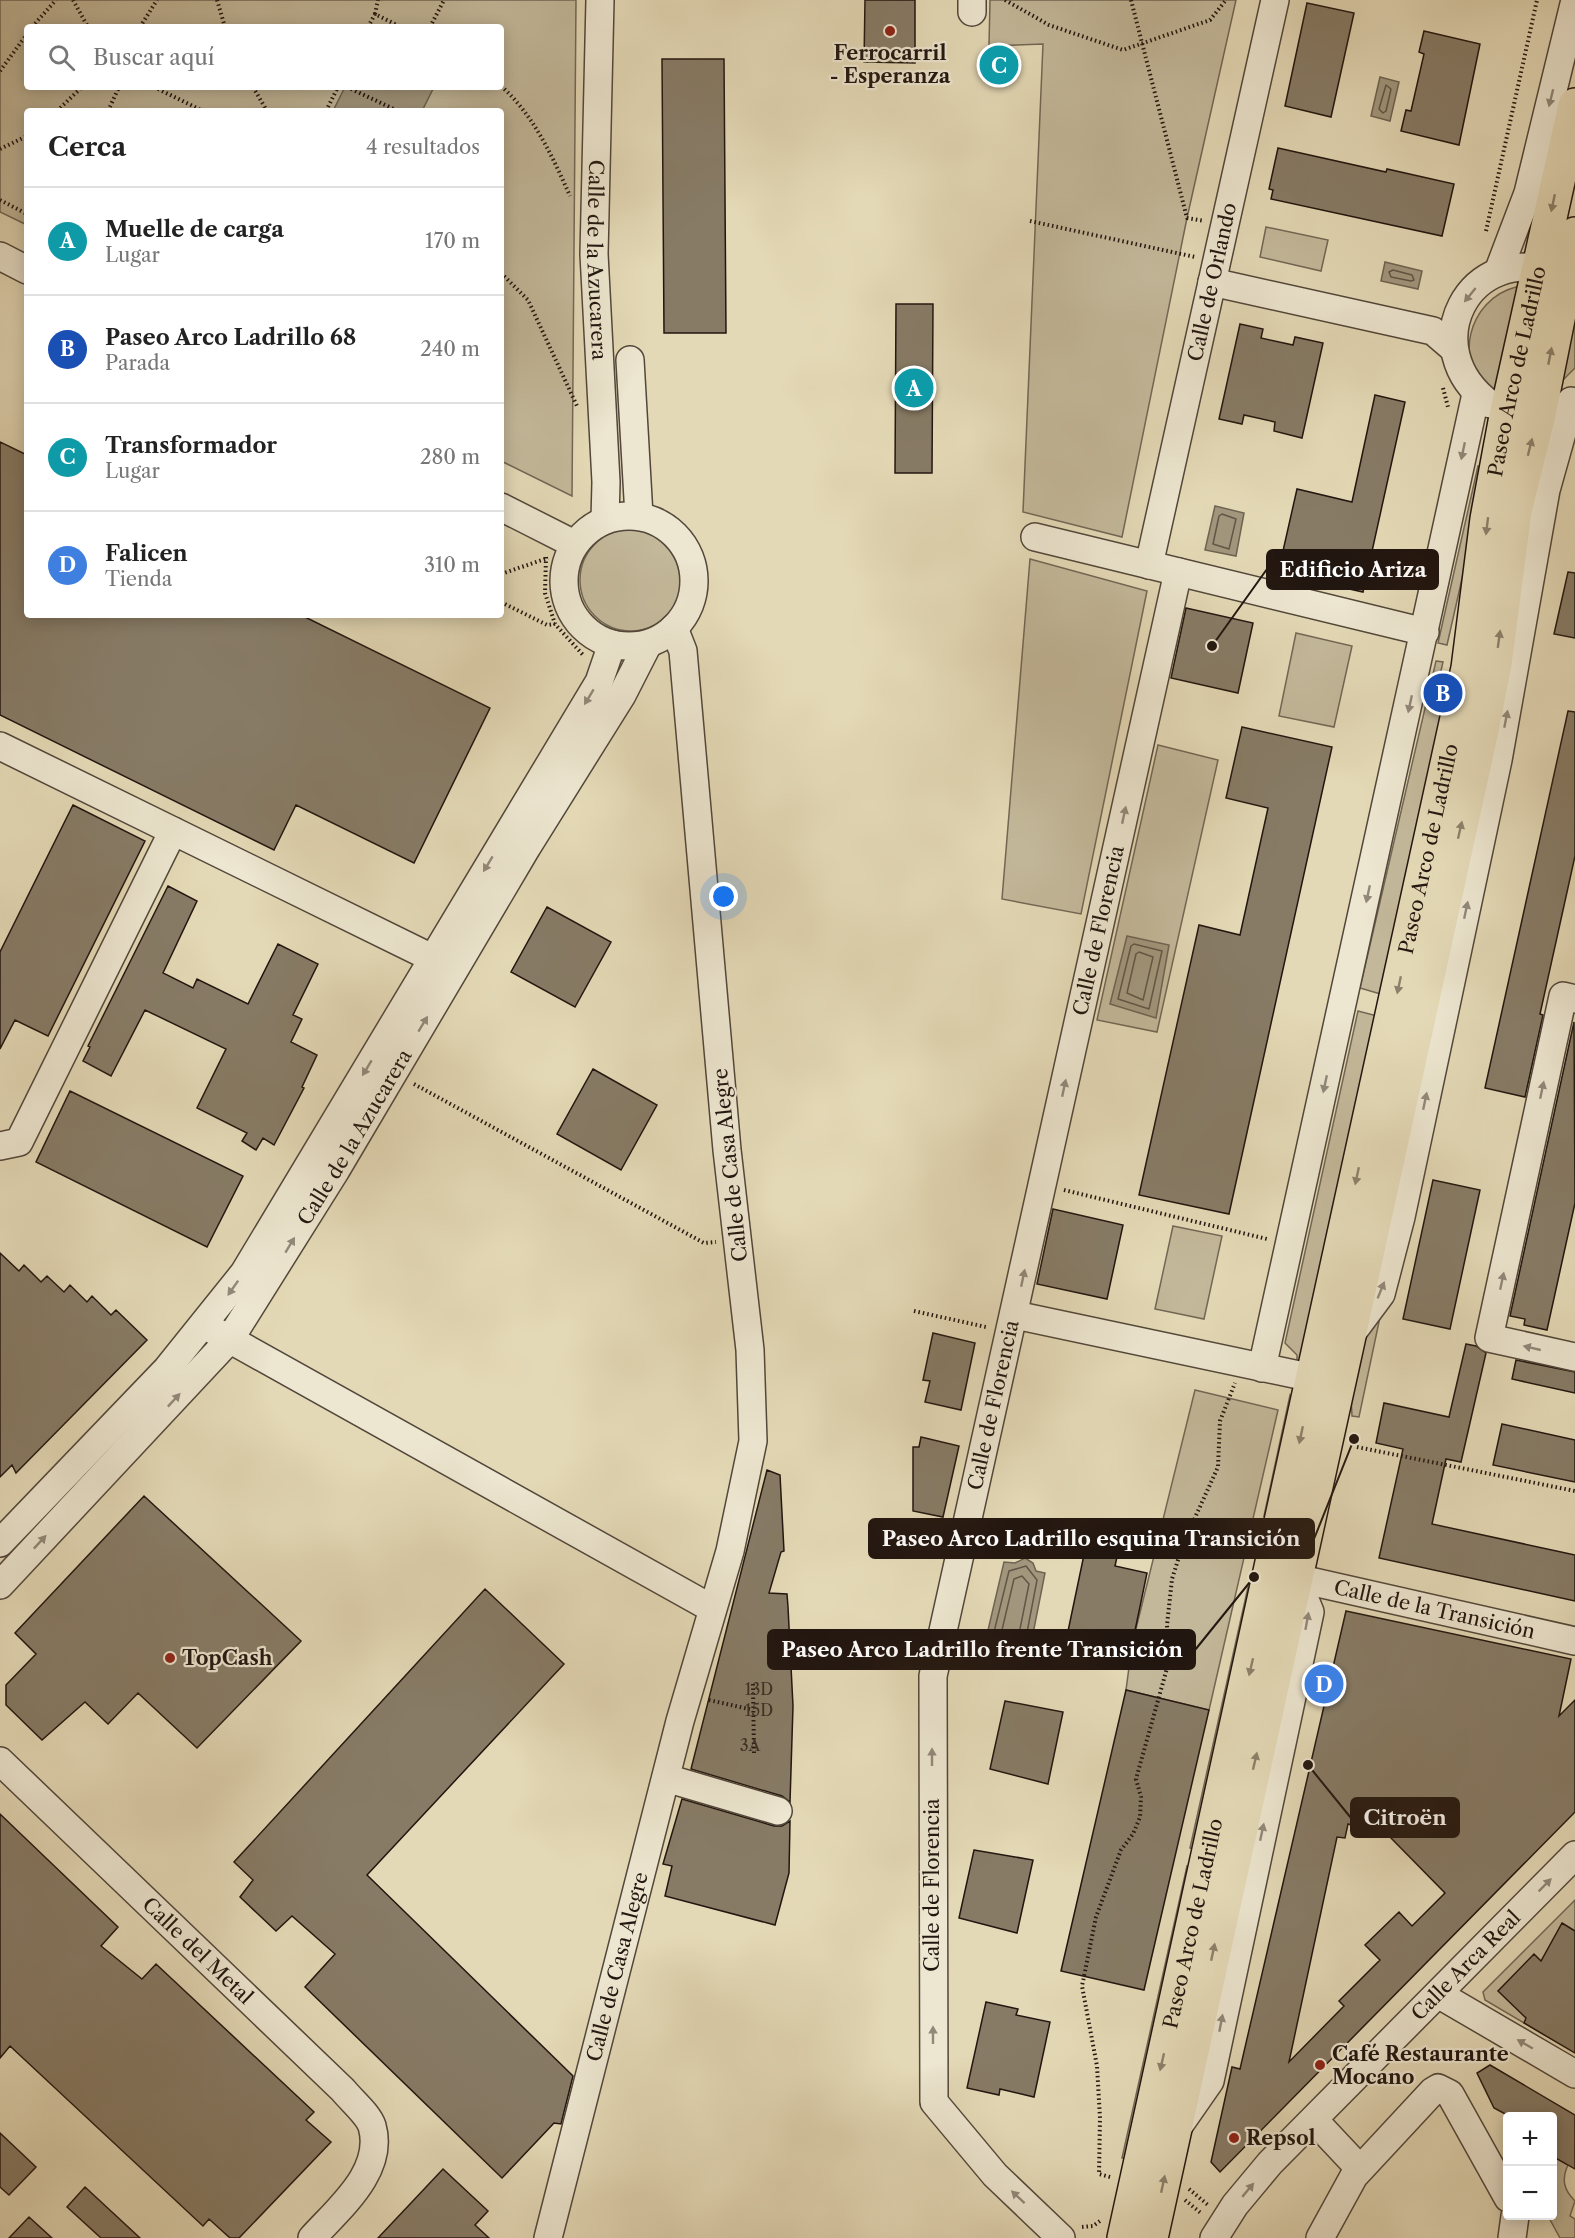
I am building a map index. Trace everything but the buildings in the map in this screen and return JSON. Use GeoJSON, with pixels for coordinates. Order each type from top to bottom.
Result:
{"type":"FeatureCollection","features":[{"type":"Feature","properties":{"kind":"main road","name":"Paseo Arco de Ladrillo"},"geometry":{"type":"LineString","coordinates":[[1137,2234],[1165,2175],[1496,664],[1515,511],[1539,414],[1560,275],[1575,105]]}},
{"type":"Feature","properties":{"kind":"main road","name":"Paseo Arco de Ladrillo"},"geometry":{"type":"LineString","coordinates":[[1137,2234],[1263,1610],[1468,668],[1488,519],[1507,411],[1575,234]]}},
{"type":"Feature","properties":{"kind":"street","name":"Calle de la Azucarera"},"geometry":{"type":"LineString","coordinates":[[600,0],[594,254],[606,482],[605,520]]}},
{"type":"Feature","properties":{"kind":"street","name":"Calle de Orlando"},"geometry":{"type":"LineString","coordinates":[[1149,565],[1275,0]]}},
{"type":"Feature","properties":{"kind":"street","name":"Paseo Arco de Ladrillo"},"geometry":{"type":"LineString","coordinates":[[1498,272],[1528,193],[1575,0]]}},
{"type":"Feature","properties":{"kind":"street"},"geometry":{"type":"LineString","coordinates":[[0,256],[24,268]]}},
{"type":"Feature","properties":{"kind":"street"},"geometry":{"type":"LineString","coordinates":[[1560,275],[1519,266],[1498,272],[1480,282],[1466,298],[1448,334],[1465,380],[1476,394],[1490,404],[1507,411],[1539,414],[1573,399]]}},
{"type":"Feature","properties":{"kind":"street"},"geometry":{"type":"LineString","coordinates":[[1214,272],[1448,334]]}},
{"type":"Feature","properties":{"kind":"street"},"geometry":{"type":"LineString","coordinates":[[630,360],[639,516]]}},
{"type":"Feature","properties":{"kind":"street","name":"Paseo Arco de Ladrillo"},"geometry":{"type":"LineString","coordinates":[[1252,1365],[1290,1245],[1476,394]]}},
{"type":"Feature","properties":{"kind":"street","name":"Paseo Arco de Ladrillo"},"geometry":{"type":"LineString","coordinates":[[1313,1378],[1346,1347],[1381,1294],[1401,1217],[1500,749],[1546,490],[1573,399]]}},
{"type":"Feature","properties":{"kind":"street"},"geometry":{"type":"LineString","coordinates":[[504,509],[574,544]]}},
{"type":"Feature","properties":{"kind":"street"},"geometry":{"type":"LineString","coordinates":[[616,516],[639,516],[659,523],[676,535],[687,552],[694,572],[693,592],[687,611],[674,628],[648,644],[630,646],[612,644],[593,636],[578,622],[567,604],[563,584],[566,563],[574,544],[593,526],[616,516]]}},
{"type":"Feature","properties":{"kind":"street"},"geometry":{"type":"LineString","coordinates":[[1035,537],[1425,632]]}},
{"type":"Feature","properties":{"kind":"street","name":"Calle de Florencia"},"geometry":{"type":"LineString","coordinates":[[1057,2233],[995,2175],[946,2120],[934,2102],[933,1676],[1178,572]]}},
{"type":"Feature","properties":{"kind":"street","name":"Calle de Casa Alegre"},"geometry":{"type":"LineString","coordinates":[[548,2238],[711,1608],[730,1551],[753,1441],[750,1350],[727,1150],[683,651],[674,628]]}},
{"type":"Feature","properties":{"kind":"street","name":"Calle de la Azucarera"},"geometry":{"type":"LineString","coordinates":[[0,1543],[167,1369],[205,1325],[244,1273],[599,682],[612,644]]}},
{"type":"Feature","properties":{"kind":"street","name":"Calle de la Azucarera"},"geometry":{"type":"LineString","coordinates":[[0,1585],[230,1339],[282,1258],[527,847],[622,695],[648,644]]}},
{"type":"Feature","properties":{"kind":"street"},"geometry":{"type":"LineString","coordinates":[[0,746],[432,958]]}},
{"type":"Feature","properties":{"kind":"street"},"geometry":{"type":"LineString","coordinates":[[0,1146],[19,1142],[173,831]]}},
{"type":"Feature","properties":{"kind":"street"},"geometry":{"type":"LineString","coordinates":[[1575,999],[1563,996],[1489,1338],[1575,1357]]}},
{"type":"Feature","properties":{"kind":"street"},"geometry":{"type":"LineString","coordinates":[[1012,1324],[1252,1365],[1313,1378]]}},
{"type":"Feature","properties":{"kind":"street"},"geometry":{"type":"LineString","coordinates":[[205,1325],[711,1608]]}},
{"type":"Feature","properties":{"kind":"street"},"geometry":{"type":"LineString","coordinates":[[1263,1610],[1296,1578]]}},
{"type":"Feature","properties":{"kind":"street","name":"Calle de la Transición"},"geometry":{"type":"LineString","coordinates":[[1296,1578],[1575,1641]]}},
{"type":"Feature","properties":{"kind":"street","name":"Calle del Metal"},"geometry":{"type":"LineString","coordinates":[[0,1761],[343,2090],[372,2124],[375,2152],[355,2192],[312,2238]]}},
{"type":"Feature","properties":{"kind":"street"},"geometry":{"type":"LineString","coordinates":[[666,1778],[778,1811]]}},
{"type":"Feature","properties":{"kind":"street","name":"Calle Arca Real"},"geometry":{"type":"LineString","coordinates":[[1220,2229],[1270,2163],[1575,1855]]}},
{"type":"Feature","properties":{"kind":"street"},"geometry":{"type":"LineString","coordinates":[[1438,1994],[1575,2074]]}},
{"type":"Feature","properties":{"kind":"street"},"geometry":{"type":"LineString","coordinates":[[1320,2238],[1360,2169],[1438,2088],[1450,2094],[1503,2189]]}},
{"type":"Feature","properties":{"kind":"street"},"geometry":{"type":"LineString","coordinates":[[1314,2120],[1360,2169]]}},
{"type":"Feature","properties":{"kind":"street"},"geometry":{"type":"LineString","coordinates":[[1512,2238],[1514,2220]]}},
{"type":"Feature","properties":{"kind":"path"},"geometry":{"type":"LineString","coordinates":[[73,0],[86,24]]}},
{"type":"Feature","properties":{"kind":"path"},"geometry":{"type":"LineString","coordinates":[[142,24],[157,0]]}},
{"type":"Feature","properties":{"kind":"path"},"geometry":{"type":"LineString","coordinates":[[217,0],[224,24]]}},
{"type":"Feature","properties":{"kind":"path"},"geometry":{"type":"LineString","coordinates":[[370,24],[380,1],[378,0]]}},
{"type":"Feature","properties":{"kind":"path"},"geometry":{"type":"LineString","coordinates":[[432,24],[444,0]]}},
{"type":"Feature","properties":{"kind":"path"},"geometry":{"type":"LineString","coordinates":[[1005,0],[1049,25],[1123,50],[1210,20],[1226,0]]}},
{"type":"Feature","properties":{"kind":"path"},"geometry":{"type":"LineString","coordinates":[[1131,0],[1187,218],[1225,225]]}},
{"type":"Feature","properties":{"kind":"path"},"geometry":{"type":"LineString","coordinates":[[35,24],[54,2]]}},
{"type":"Feature","properties":{"kind":"path"},"geometry":{"type":"LineString","coordinates":[[375,14],[395,24]]}},
{"type":"Feature","properties":{"kind":"path"},"geometry":{"type":"LineString","coordinates":[[0,71],[24,38]]}},
{"type":"Feature","properties":{"kind":"path"},"geometry":{"type":"LineString","coordinates":[[60,108],[79,90]]}},
{"type":"Feature","properties":{"kind":"path"},"geometry":{"type":"LineString","coordinates":[[109,108],[118,90]]}},
{"type":"Feature","properties":{"kind":"path"},"geometry":{"type":"LineString","coordinates":[[160,90],[197,108]]}},
{"type":"Feature","properties":{"kind":"path"},"geometry":{"type":"LineString","coordinates":[[255,90],[265,108]]}},
{"type":"Feature","properties":{"kind":"path"},"geometry":{"type":"LineString","coordinates":[[328,108],[336,90]]}},
{"type":"Feature","properties":{"kind":"path"},"geometry":{"type":"LineString","coordinates":[[353,90],[392,108]]}},
{"type":"Feature","properties":{"kind":"path"},"geometry":{"type":"LineString","coordinates":[[504,90],[532,123],[553,159],[573,202]]}},
{"type":"Feature","properties":{"kind":"path"},"geometry":{"type":"LineString","coordinates":[[0,149],[24,137]]}},
{"type":"Feature","properties":{"kind":"path"},"geometry":{"type":"LineString","coordinates":[[0,200],[24,212]]}},
{"type":"Feature","properties":{"kind":"path"},"geometry":{"type":"LineString","coordinates":[[1030,221],[1214,272]]}},
{"type":"Feature","properties":{"kind":"path"},"geometry":{"type":"LineString","coordinates":[[504,276],[528,300],[578,408]]}},
{"type":"Feature","properties":{"kind":"path"},"geometry":{"type":"LineString","coordinates":[[541,554],[548,558]]}},
{"type":"Feature","properties":{"kind":"path"},"geometry":{"type":"LineString","coordinates":[[504,573],[548,558]]}},
{"type":"Feature","properties":{"kind":"path"},"geometry":{"type":"LineString","coordinates":[[548,558],[545,593],[555,624],[592,663],[587,675],[599,682]]}},
{"type":"Feature","properties":{"kind":"path"},"geometry":{"type":"LineString","coordinates":[[504,604],[547,625],[555,624]]}},
{"type":"Feature","properties":{"kind":"path"},"geometry":{"type":"LineString","coordinates":[[394,1073],[704,1243],[737,1240]]}},
{"type":"Feature","properties":{"kind":"path"},"geometry":{"type":"LineString","coordinates":[[1043,1185],[1290,1245]]}},
{"type":"Feature","properties":{"kind":"path"},"geometry":{"type":"LineString","coordinates":[[914,1311],[1012,1324]]}},
{"type":"Feature","properties":{"kind":"path"},"geometry":{"type":"LineString","coordinates":[[1119,2181],[1099,2174],[1100,2118],[1096,2066],[1082,1986],[1096,1917],[1121,1850],[1133,1834],[1140,1817],[1141,1797],[1136,1779],[1170,1660],[1167,1625],[1172,1579],[1183,1544],[1218,1467],[1220,1421],[1252,1365]]}},
{"type":"Feature","properties":{"kind":"path"},"geometry":{"type":"LineString","coordinates":[[1358,1447],[1575,1491]]}},
{"type":"Feature","properties":{"kind":"path"},"geometry":{"type":"LineString","coordinates":[[753,1684],[754,1754]]}},
{"type":"Feature","properties":{"kind":"path"},"geometry":{"type":"LineString","coordinates":[[688,1695],[753,1710]]}},
{"type":"Feature","properties":{"kind":"path"},"geometry":{"type":"LineString","coordinates":[[1165,2175],[1177,2178],[1220,2229]]}},
{"type":"Feature","properties":{"kind":"path"},"geometry":{"type":"LineString","coordinates":[[1057,2233],[1093,2226],[1137,2234]]}},
{"type":"Feature","properties":{"kind":"shaded area"},"geometry":{"type":"Polygon","coordinates":[[[0,0],[576,0],[572,496],[504,462],[504,108],[24,108],[24,224],[0,212],[0,0]]]}},
{"type":"Feature","properties":{"kind":"shaded area"},"geometry":{"type":"Polygon","coordinates":[[[990,0],[1236,0],[1187,218],[1122,537],[1023,512],[1043,44],[989,46],[990,0]]]}},
{"type":"Feature","properties":{"kind":"shaded area"},"geometry":{"type":"Polygon","coordinates":[[[1266,227],[1328,240],[1321,271],[1260,257],[1266,227]]]}},
{"type":"Feature","properties":{"kind":"shaded area"},"geometry":{"type":"Polygon","coordinates":[[[1516,287],[1521,289],[1500,389],[1493,394],[1480,382],[1472,367],[1469,351],[1471,334],[1477,318],[1486,305],[1500,294],[1516,287]]]}},
{"type":"Feature","properties":{"kind":"shaded area"},"geometry":{"type":"Polygon","coordinates":[[[1575,309],[1575,368],[1558,385],[1575,309]]]}},
{"type":"Feature","properties":{"kind":"shaded area"},"geometry":{"type":"Polygon","coordinates":[[[1478,466],[1487,468],[1447,645],[1438,643],[1478,466]]]}},
{"type":"Feature","properties":{"kind":"shaded area"},"geometry":{"type":"Polygon","coordinates":[[[631,529],[651,533],[667,544],[678,560],[682,580],[678,600],[667,616],[651,627],[631,631],[611,627],[595,616],[584,600],[580,580],[584,560],[595,544],[611,533],[631,529]]]}},
{"type":"Feature","properties":{"kind":"shaded area"},"geometry":{"type":"Polygon","coordinates":[[[1030,559],[1147,591],[1081,914],[1002,899],[1030,559]]]}},
{"type":"Feature","properties":{"kind":"shaded area"},"geometry":{"type":"Polygon","coordinates":[[[1296,633],[1352,646],[1334,727],[1279,716],[1296,633]]]}},
{"type":"Feature","properties":{"kind":"shaded area"},"geometry":{"type":"Polygon","coordinates":[[[1436,661],[1443,662],[1434,702],[1442,705],[1422,825],[1384,995],[1360,988],[1436,661]]]}},
{"type":"Feature","properties":{"kind":"shaded area"},"geometry":{"type":"Polygon","coordinates":[[[1158,745],[1218,760],[1157,1032],[1097,1020],[1158,745]]]}},
{"type":"Feature","properties":{"kind":"shaded area"},"geometry":{"type":"Polygon","coordinates":[[[1358,1011],[1381,1017],[1305,1362],[1297,1362],[1297,1355],[1285,1343],[1358,1011]]]}},
{"type":"Feature","properties":{"kind":"shaded area"},"geometry":{"type":"Polygon","coordinates":[[[1173,1226],[1222,1236],[1204,1319],[1155,1309],[1173,1226]]]}},
{"type":"Feature","properties":{"kind":"shaded area"},"geometry":{"type":"Polygon","coordinates":[[[1384,1298],[1359,1417],[1352,1416],[1350,1377],[1357,1341],[1384,1298]]]}},
{"type":"Feature","properties":{"kind":"shaded area"},"geometry":{"type":"Polygon","coordinates":[[[1195,1390],[1278,1410],[1209,1710],[1126,1690],[1132,1645],[1195,1390]]]}},
{"type":"Feature","properties":{"kind":"shaded area"},"geometry":{"type":"Polygon","coordinates":[[[1290,1395],[1293,1399],[1270,1516],[1264,1516],[1290,1395]]]}},
{"type":"Feature","properties":{"kind":"shaded area"},"geometry":{"type":"Polygon","coordinates":[[[1248,1587],[1254,1588],[1196,1850],[1190,1848],[1248,1587]]]}},
{"type":"Feature","properties":{"kind":"shaded area"},"geometry":{"type":"Polygon","coordinates":[[[1187,1866],[1192,1867],[1128,2158],[1122,2158],[1187,1866]]]}},
{"type":"Feature","properties":{"kind":"shaded area"},"geometry":{"type":"Polygon","coordinates":[[[1575,1900],[1575,2053],[1485,2000],[1483,1992],[1575,1900]]]}},
{"type":"Feature","properties":{"kind":"shaded area"},"geometry":{"type":"Polygon","coordinates":[[[1557,2158],[1568,2165],[1564,2180],[1568,2193],[1575,2201],[1570,2216],[1575,2219],[1575,2238],[1560,2238],[1550,2220],[1557,2220],[1557,2158]]]}},
{"type":"Feature","properties":{"kind":"water"},"geometry":{"type":"Polygon","coordinates":[[[1380,77],[1399,82],[1390,121],[1371,116],[1380,77]]]}},
{"type":"Feature","properties":{"kind":"water"},"geometry":{"type":"Polygon","coordinates":[[[344,90],[432,90],[424,108],[334,108],[344,90]]]}},
{"type":"Feature","properties":{"kind":"water"},"geometry":{"type":"Polygon","coordinates":[[[1385,262],[1422,271],[1418,289],[1381,281],[1385,262]]]}},
{"type":"Feature","properties":{"kind":"water"},"geometry":{"type":"Polygon","coordinates":[[[1215,506],[1244,513],[1236,556],[1205,550],[1215,506]]]}},
{"type":"Feature","properties":{"kind":"water"},"geometry":{"type":"Polygon","coordinates":[[[1127,936],[1169,945],[1156,1018],[1110,1004],[1127,936]]]}},
{"type":"Feature","properties":{"kind":"water"},"geometry":{"type":"Polygon","coordinates":[[[1025,1558],[1033,1563],[1036,1571],[1045,1573],[1029,1654],[985,1643],[1004,1562],[1015,1563],[1025,1558]]]}},
{"type":"Feature","properties":{"kind":"place","name":"Ferrocarril - Esperanza"},"geometry":{"type":"Point","coordinates":[890,31]}},
{"type":"Feature","properties":{"kind":"place","name":"Transformador"},"geometry":{"type":"Point","coordinates":[999,65]}},
{"type":"Feature","properties":{"kind":"place","name":"Muelle de carga"},"geometry":{"type":"Point","coordinates":[914,388]}},
{"type":"Feature","properties":{"kind":"place","name":"Edificio Ariza"},"geometry":{"type":"Point","coordinates":[1212,646]}},
{"type":"Feature","properties":{"kind":"place","name":"Paseo Arco Ladrillo 68"},"geometry":{"type":"Point","coordinates":[1443,693]}},
{"type":"Feature","properties":{"kind":"place","name":"Paseo Arco Ladrillo esquina Transición"},"geometry":{"type":"Point","coordinates":[1354,1439]}},
{"type":"Feature","properties":{"kind":"place","name":"Paseo Arco Ladrillo frente Transición"},"geometry":{"type":"Point","coordinates":[1254,1577]}},
{"type":"Feature","properties":{"kind":"place","name":"TopCash"},"geometry":{"type":"Point","coordinates":[170,1658]}},
{"type":"Feature","properties":{"kind":"place","name":"Falicen"},"geometry":{"type":"Point","coordinates":[1324,1684]}},
{"type":"Feature","properties":{"kind":"place","name":"Citroën"},"geometry":{"type":"Point","coordinates":[1308,1765]}},
{"type":"Feature","properties":{"kind":"place","name":"Café Restaurante Mocano"},"geometry":{"type":"Point","coordinates":[1320,2065]}},
{"type":"Feature","properties":{"kind":"place","name":"Repsol"},"geometry":{"type":"Point","coordinates":[1234,2138]}}]}
